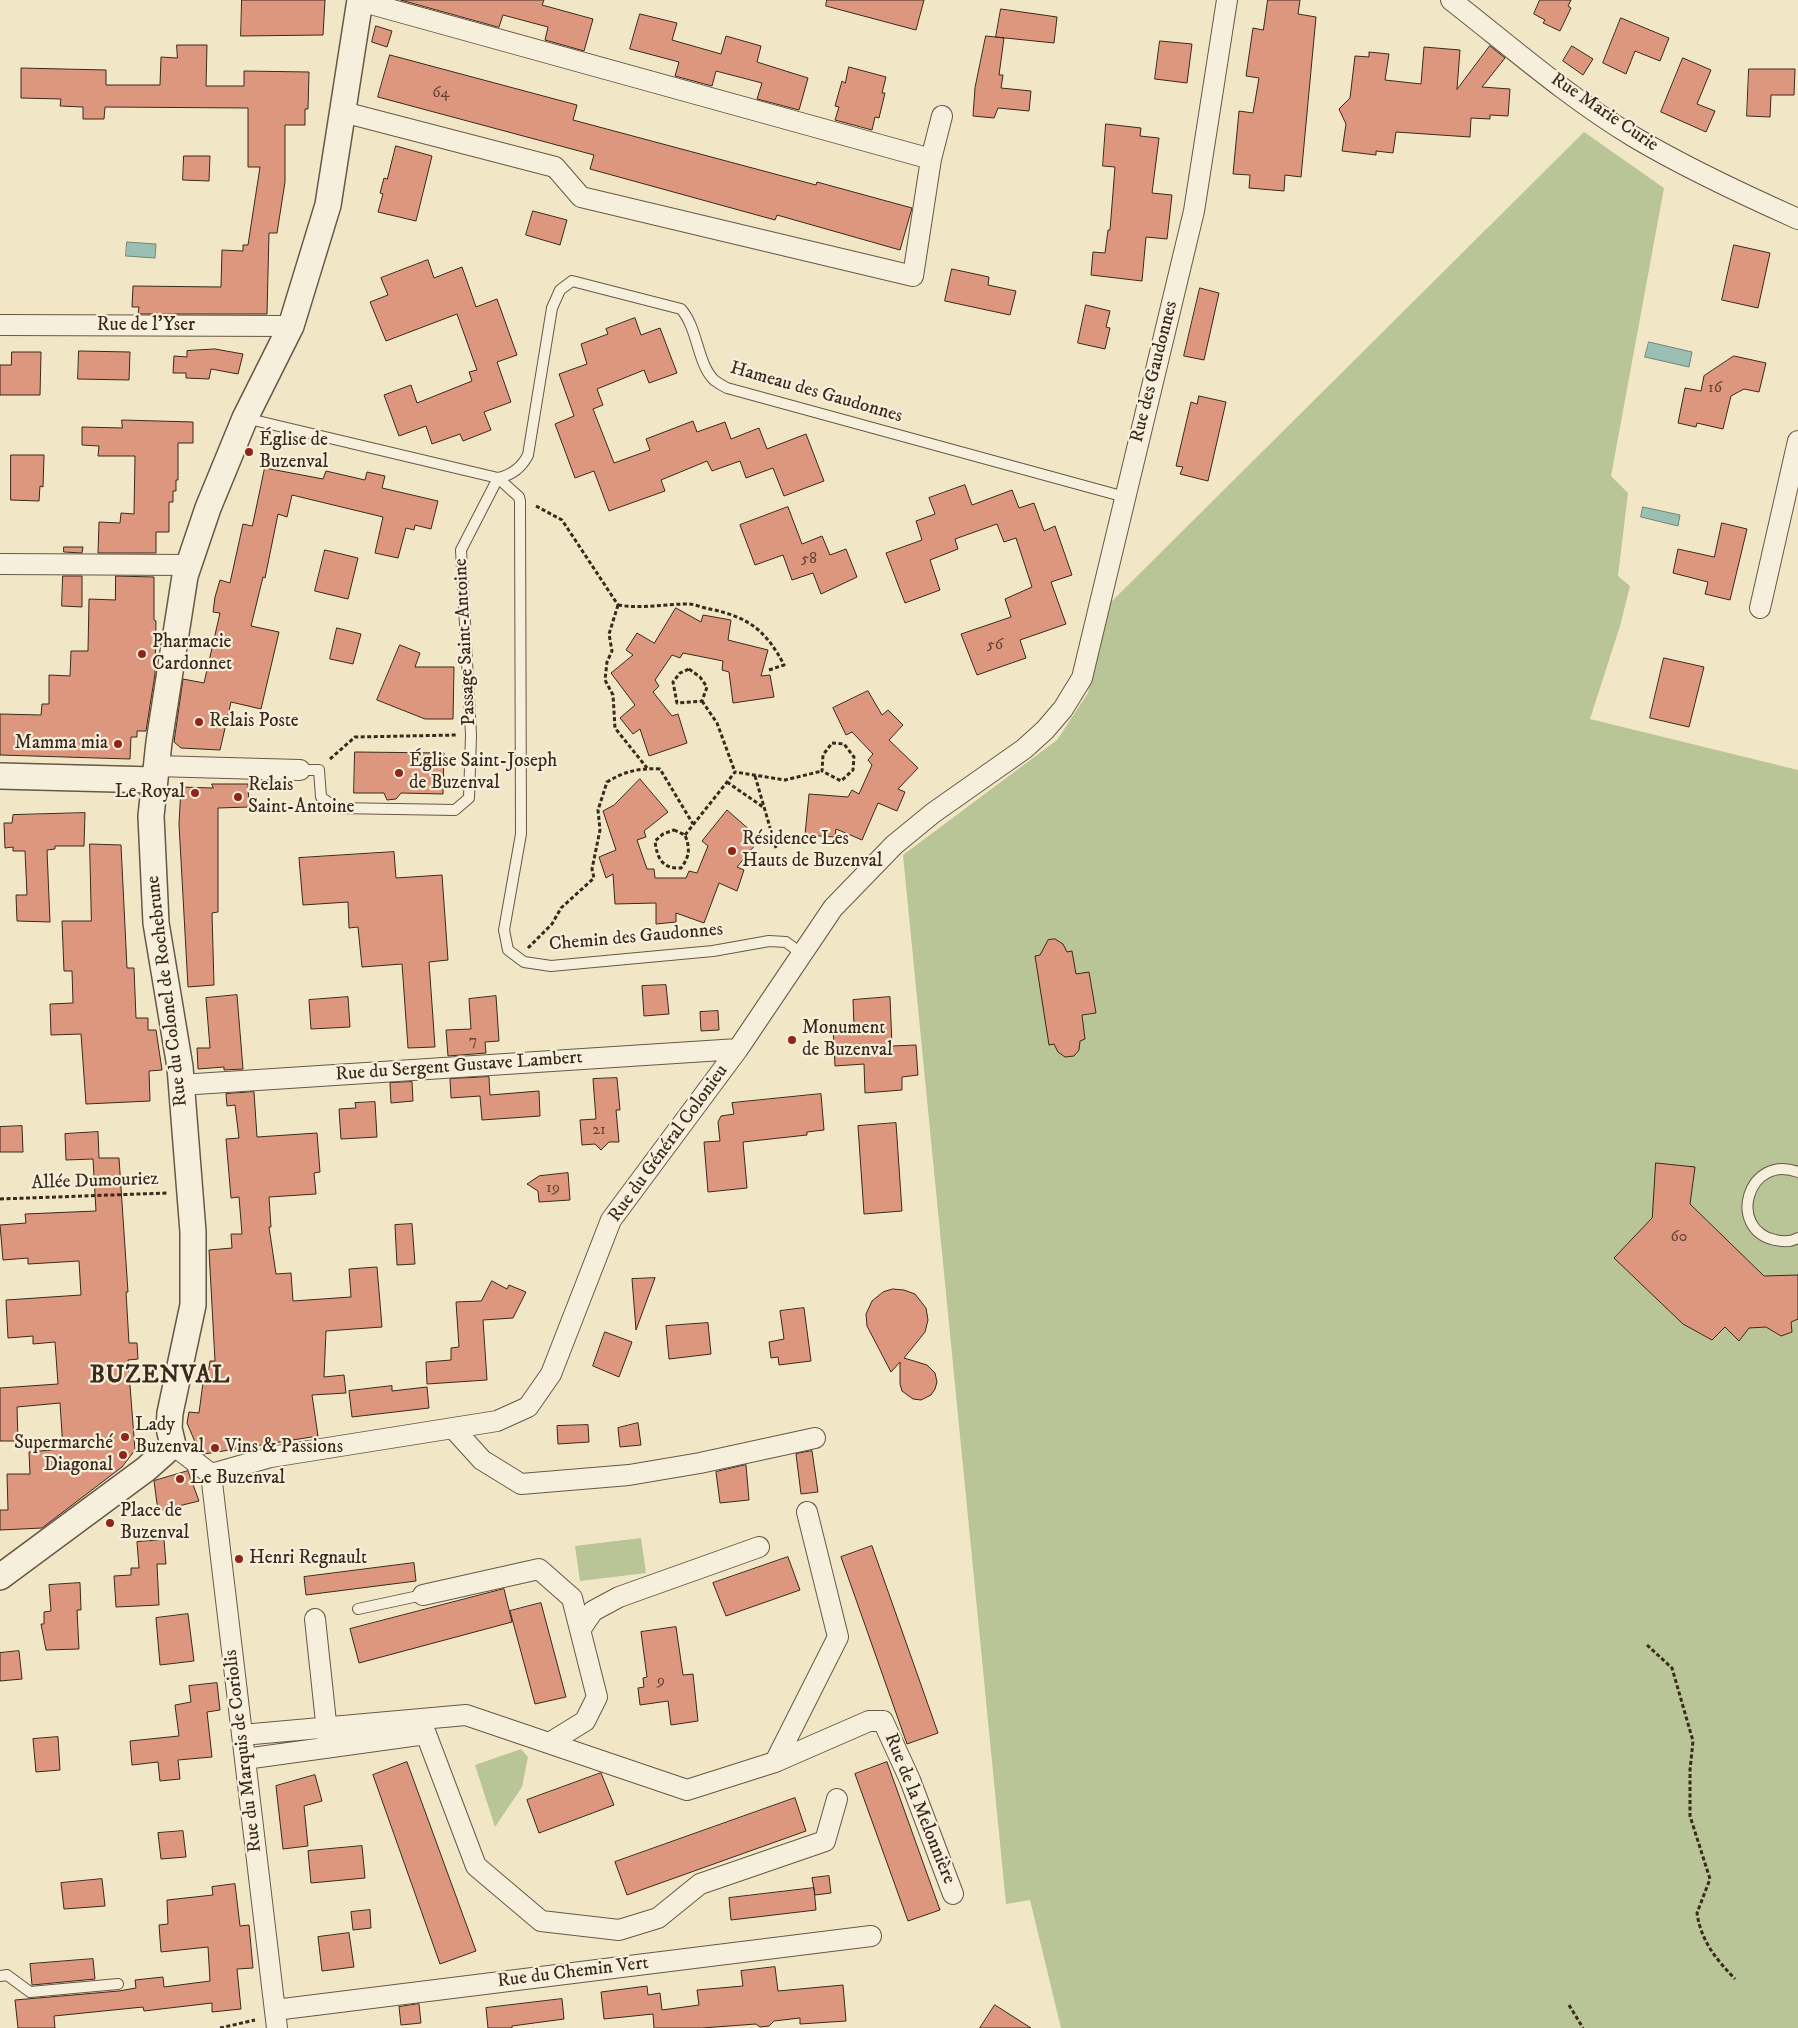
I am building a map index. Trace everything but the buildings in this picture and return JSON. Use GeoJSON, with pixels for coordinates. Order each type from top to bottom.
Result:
{"type":"FeatureCollection","features":[{"type":"Feature","properties":{"kind":"street","name":"Rue du Colonel de Rochebrune"},"geometry":{"type":"LineString","coordinates":[[173,1446],[169,1428],[170,1413],[193,1305],[191,1192],[180,1085],[180,1066],[156,923],[151,816],[155,773],[172,646],[189,565],[208,508],[245,418],[291,326],[328,205],[360,0]]}},
{"type":"Feature","properties":{"kind":"street"},"geometry":{"type":"LineString","coordinates":[[360,0],[931,159]]}},
{"type":"Feature","properties":{"kind":"street","name":"Rue des Gaudonnes"},"geometry":{"type":"LineString","coordinates":[[1045,730],[1064,709],[1082,678],[1194,211],[1226,0]]}},
{"type":"Feature","properties":{"kind":"street","name":"Rue Marie Curie"},"geometry":{"type":"LineString","coordinates":[[1451,0],[1586,105],[1634,137],[1760,202],[1798,218]]}},
{"type":"Feature","properties":{"kind":"street"},"geometry":{"type":"LineString","coordinates":[[343,112],[555,167],[581,197],[913,276],[931,159],[942,116]]}},
{"type":"Feature","properties":{"kind":"street","name":"Rue de l'Yser"},"geometry":{"type":"LineString","coordinates":[[0,325],[291,326]]}},
{"type":"Feature","properties":{"kind":"street"},"geometry":{"type":"LineString","coordinates":[[1760,608],[1798,441]]}},
{"type":"Feature","properties":{"kind":"street"},"geometry":{"type":"LineString","coordinates":[[0,564],[189,565]]}},
{"type":"Feature","properties":{"kind":"street","name":"Rue du Général Colonieu"},"geometry":{"type":"LineString","coordinates":[[212,1474],[271,1457],[497,1421],[528,1407],[551,1374],[611,1220],[738,1049],[833,908],[894,845],[933,813],[1024,749],[1045,730]]}},
{"type":"Feature","properties":{"kind":"street"},"geometry":{"type":"LineString","coordinates":[[3,776],[309,770]]}},
{"type":"Feature","properties":{"kind":"street","name":"Rue du Sergent Gustave Lambert"},"geometry":{"type":"LineString","coordinates":[[180,1085],[738,1049]]}},
{"type":"Feature","properties":{"kind":"street"},"geometry":{"type":"LineString","coordinates":[[453,1428],[482,1460],[521,1484],[629,1475],[700,1463],[815,1438]]}},
{"type":"Feature","properties":{"kind":"street"},"geometry":{"type":"LineString","coordinates":[[0,1577],[146,1469],[173,1446],[212,1474]]}},
{"type":"Feature","properties":{"kind":"street","name":"Rue du Marquis de Coriolis"},"geometry":{"type":"LineString","coordinates":[[212,1474],[244,1759],[276,2018]]}},
{"type":"Feature","properties":{"kind":"street"},"geometry":{"type":"LineString","coordinates":[[775,1762],[838,1637],[807,1512]]}},
{"type":"Feature","properties":{"kind":"street"},"geometry":{"type":"LineString","coordinates":[[580,1630],[593,1611],[619,1597],[759,1547]]}},
{"type":"Feature","properties":{"kind":"street"},"geometry":{"type":"LineString","coordinates":[[423,1595],[539,1569],[572,1598],[597,1697],[585,1721],[551,1742]]}},
{"type":"Feature","properties":{"kind":"street"},"geometry":{"type":"LineString","coordinates":[[315,1619],[329,1748]]}},
{"type":"Feature","properties":{"kind":"street","name":"Rue de la Melonnière"},"geometry":{"type":"LineString","coordinates":[[244,1759],[329,1748],[466,1715],[551,1742],[687,1790],[775,1762],[869,1721],[883,1721],[910,1780],[952,1894]]}},
{"type":"Feature","properties":{"kind":"street"},"geometry":{"type":"LineString","coordinates":[[425,1726],[476,1866],[541,1921],[619,1930],[658,1918],[700,1884],[825,1840],[836,1799]]}},
{"type":"Feature","properties":{"kind":"street","name":"Rue de la Melonnière"},"geometry":{"type":"LineString","coordinates":[[242,1735],[326,1728],[425,1726]]}},
{"type":"Feature","properties":{"kind":"street","name":"Rue du Chemin Vert"},"geometry":{"type":"LineString","coordinates":[[276,2018],[871,1936]]}},
{"type":"Feature","properties":{"kind":"lane","name":"Hameau des Gaudonnes"},"geometry":{"type":"LineString","coordinates":[[498,478],[506,476],[523,465],[528,455],[552,308],[560,290],[572,281],[681,308],[690,319],[703,359],[713,379],[727,388],[1125,497]]}},
{"type":"Feature","properties":{"kind":"lane"},"geometry":{"type":"LineString","coordinates":[[245,418],[498,478],[519,497],[521,834],[504,930],[508,950],[518,957]]}},
{"type":"Feature","properties":{"kind":"lane","name":"Passage Saint-Antoine"},"geometry":{"type":"LineString","coordinates":[[309,770],[321,797],[336,808],[456,810],[469,798],[471,735],[461,550],[498,478]]}},
{"type":"Feature","properties":{"kind":"lane","name":"Chemin des Gaudonnes"},"geometry":{"type":"LineString","coordinates":[[518,957],[524,962],[551,966],[713,951],[769,941],[786,942],[802,954]]}},
{"type":"Feature","properties":{"kind":"lane"},"geometry":{"type":"LineString","coordinates":[[1798,1172],[1780,1169],[1769,1172],[1759,1178],[1752,1187],[1748,1197],[1747,1210],[1751,1222],[1758,1232],[1769,1239],[1782,1242],[1798,1238]]}},
{"type":"Feature","properties":{"kind":"lane"},"geometry":{"type":"LineString","coordinates":[[358,1608],[423,1595]]}},
{"type":"Feature","properties":{"kind":"lane"},"geometry":{"type":"LineString","coordinates":[[0,1976],[7,1975],[30,1992],[118,1984]]}},
{"type":"Feature","properties":{"kind":"path"},"geometry":{"type":"LineString","coordinates":[[519,497],[562,520],[618,605],[634,608],[691,604],[729,613],[748,621],[773,643],[784,665],[769,670]]}},
{"type":"Feature","properties":{"kind":"path"},"geometry":{"type":"LineString","coordinates":[[618,605],[609,634],[612,652],[607,662],[605,680],[613,695],[615,728],[647,768]]}},
{"type":"Feature","properties":{"kind":"path"},"geometry":{"type":"LineString","coordinates":[[689,669],[700,677],[707,687],[702,702],[677,703],[673,682],[680,673],[689,669]]}},
{"type":"Feature","properties":{"kind":"path"},"geometry":{"type":"LineString","coordinates":[[702,702],[717,723],[736,772]]}},
{"type":"Feature","properties":{"kind":"path"},"geometry":{"type":"LineString","coordinates":[[309,770],[355,737],[471,735]]}},
{"type":"Feature","properties":{"kind":"path"},"geometry":{"type":"LineString","coordinates":[[736,772],[785,780],[822,771],[841,781],[853,770],[854,757],[844,744],[832,743],[823,755],[822,771]]}},
{"type":"Feature","properties":{"kind":"path"},"geometry":{"type":"LineString","coordinates":[[518,957],[552,924],[561,908],[594,878],[592,869],[600,830],[598,810],[607,782],[623,772],[647,768],[660,769],[693,824]]}},
{"type":"Feature","properties":{"kind":"path"},"geometry":{"type":"LineString","coordinates":[[685,835],[736,772]]}},
{"type":"Feature","properties":{"kind":"path"},"geometry":{"type":"LineString","coordinates":[[755,776],[776,848]]}},
{"type":"Feature","properties":{"kind":"path"},"geometry":{"type":"LineString","coordinates":[[727,782],[763,807]]}},
{"type":"Feature","properties":{"kind":"path"},"geometry":{"type":"LineString","coordinates":[[674,830],[685,835],[690,846],[687,860],[681,868],[672,868],[663,864],[656,855],[655,841],[663,834],[674,830]]}},
{"type":"Feature","properties":{"kind":"path","name":"Allée Dumouriez"},"geometry":{"type":"LineString","coordinates":[[0,1199],[191,1192]]}},
{"type":"Feature","properties":{"kind":"path"},"geometry":{"type":"LineString","coordinates":[[1647,1644],[1672,1668],[1694,1741],[1690,1770],[1690,1816],[1710,1879],[1697,1913],[1700,1930],[1712,1955],[1735,1979]]}},
{"type":"Feature","properties":{"kind":"path"},"geometry":{"type":"LineString","coordinates":[[1569,2005],[1583,2028]]}},
{"type":"Feature","properties":{"kind":"path"},"geometry":{"type":"LineString","coordinates":[[220,2028],[276,2018]]}},
{"type":"Feature","properties":{"kind":"green space"},"geometry":{"type":"Polygon","coordinates":[[[1584,132],[1664,188],[1611,476],[1628,493],[1618,576],[1630,586],[1620,626],[1590,719],[1798,770],[1798,2028],[1061,2028],[1030,1900],[1006,1904],[903,855],[1057,740],[1088,693],[1107,606],[1584,132]]]}},
{"type":"Feature","properties":{"kind":"green space"},"geometry":{"type":"Polygon","coordinates":[[[641,1538],[646,1573],[580,1581],[575,1546],[641,1538]]]}},
{"type":"Feature","properties":{"kind":"green space"},"geometry":{"type":"Polygon","coordinates":[[[521,1749],[528,1757],[522,1787],[495,1827],[475,1765],[521,1749]]]}},
{"type":"Feature","properties":{"kind":"water"},"geometry":{"type":"Polygon","coordinates":[[[127,242],[156,244],[155,258],[126,256],[127,242]]]}},
{"type":"Feature","properties":{"kind":"water"},"geometry":{"type":"Polygon","coordinates":[[[1649,342],[1692,352],[1689,367],[1645,357],[1649,342]]]}},
{"type":"Feature","properties":{"kind":"water"},"geometry":{"type":"Polygon","coordinates":[[[1643,507],[1680,515],[1678,526],[1641,517],[1643,507]]]}},
{"type":"Feature","properties":{"kind":"place","name":"Église de Buzenval"},"geometry":{"type":"Point","coordinates":[249,452]}},
{"type":"Feature","properties":{"kind":"place","name":"Pharmacie Cardonnet"},"geometry":{"type":"Point","coordinates":[142,654]}},
{"type":"Feature","properties":{"kind":"place","name":"Relais Poste"},"geometry":{"type":"Point","coordinates":[199,722]}},
{"type":"Feature","properties":{"kind":"place","name":"Mamma mia"},"geometry":{"type":"Point","coordinates":[118,744]}},
{"type":"Feature","properties":{"kind":"place","name":"Église Saint-Joseph de Buzenval"},"geometry":{"type":"Point","coordinates":[399,773]}},
{"type":"Feature","properties":{"kind":"place","name":"Le Royal"},"geometry":{"type":"Point","coordinates":[195,793]}},
{"type":"Feature","properties":{"kind":"place","name":"Relais Saint-Antoine"},"geometry":{"type":"Point","coordinates":[238,797]}},
{"type":"Feature","properties":{"kind":"place","name":"Résidence Les Hauts de Buzenval"},"geometry":{"type":"Point","coordinates":[732,851]}},
{"type":"Feature","properties":{"kind":"place","name":"Monument de Buzenval"},"geometry":{"type":"Point","coordinates":[792,1040]}},
{"type":"Feature","properties":{"kind":"place","name":"Lady Buzenval"},"geometry":{"type":"Point","coordinates":[125,1437]}},
{"type":"Feature","properties":{"kind":"place","name":"Vins & Passions"},"geometry":{"type":"Point","coordinates":[215,1448]}},
{"type":"Feature","properties":{"kind":"place","name":"Supermarché Diagonal"},"geometry":{"type":"Point","coordinates":[123,1455]}},
{"type":"Feature","properties":{"kind":"place","name":"Le Buzenval"},"geometry":{"type":"Point","coordinates":[180,1479]}},
{"type":"Feature","properties":{"kind":"place","name":"Place de Buzenval"},"geometry":{"type":"Point","coordinates":[110,1523]}},
{"type":"Feature","properties":{"kind":"place","name":"Henri Regnault"},"geometry":{"type":"Point","coordinates":[239,1559]}},
{"type":"Feature","properties":{"kind":"district","name":"BUZENVAL"},"geometry":{"type":"Point","coordinates":[160,1377]}}]}
